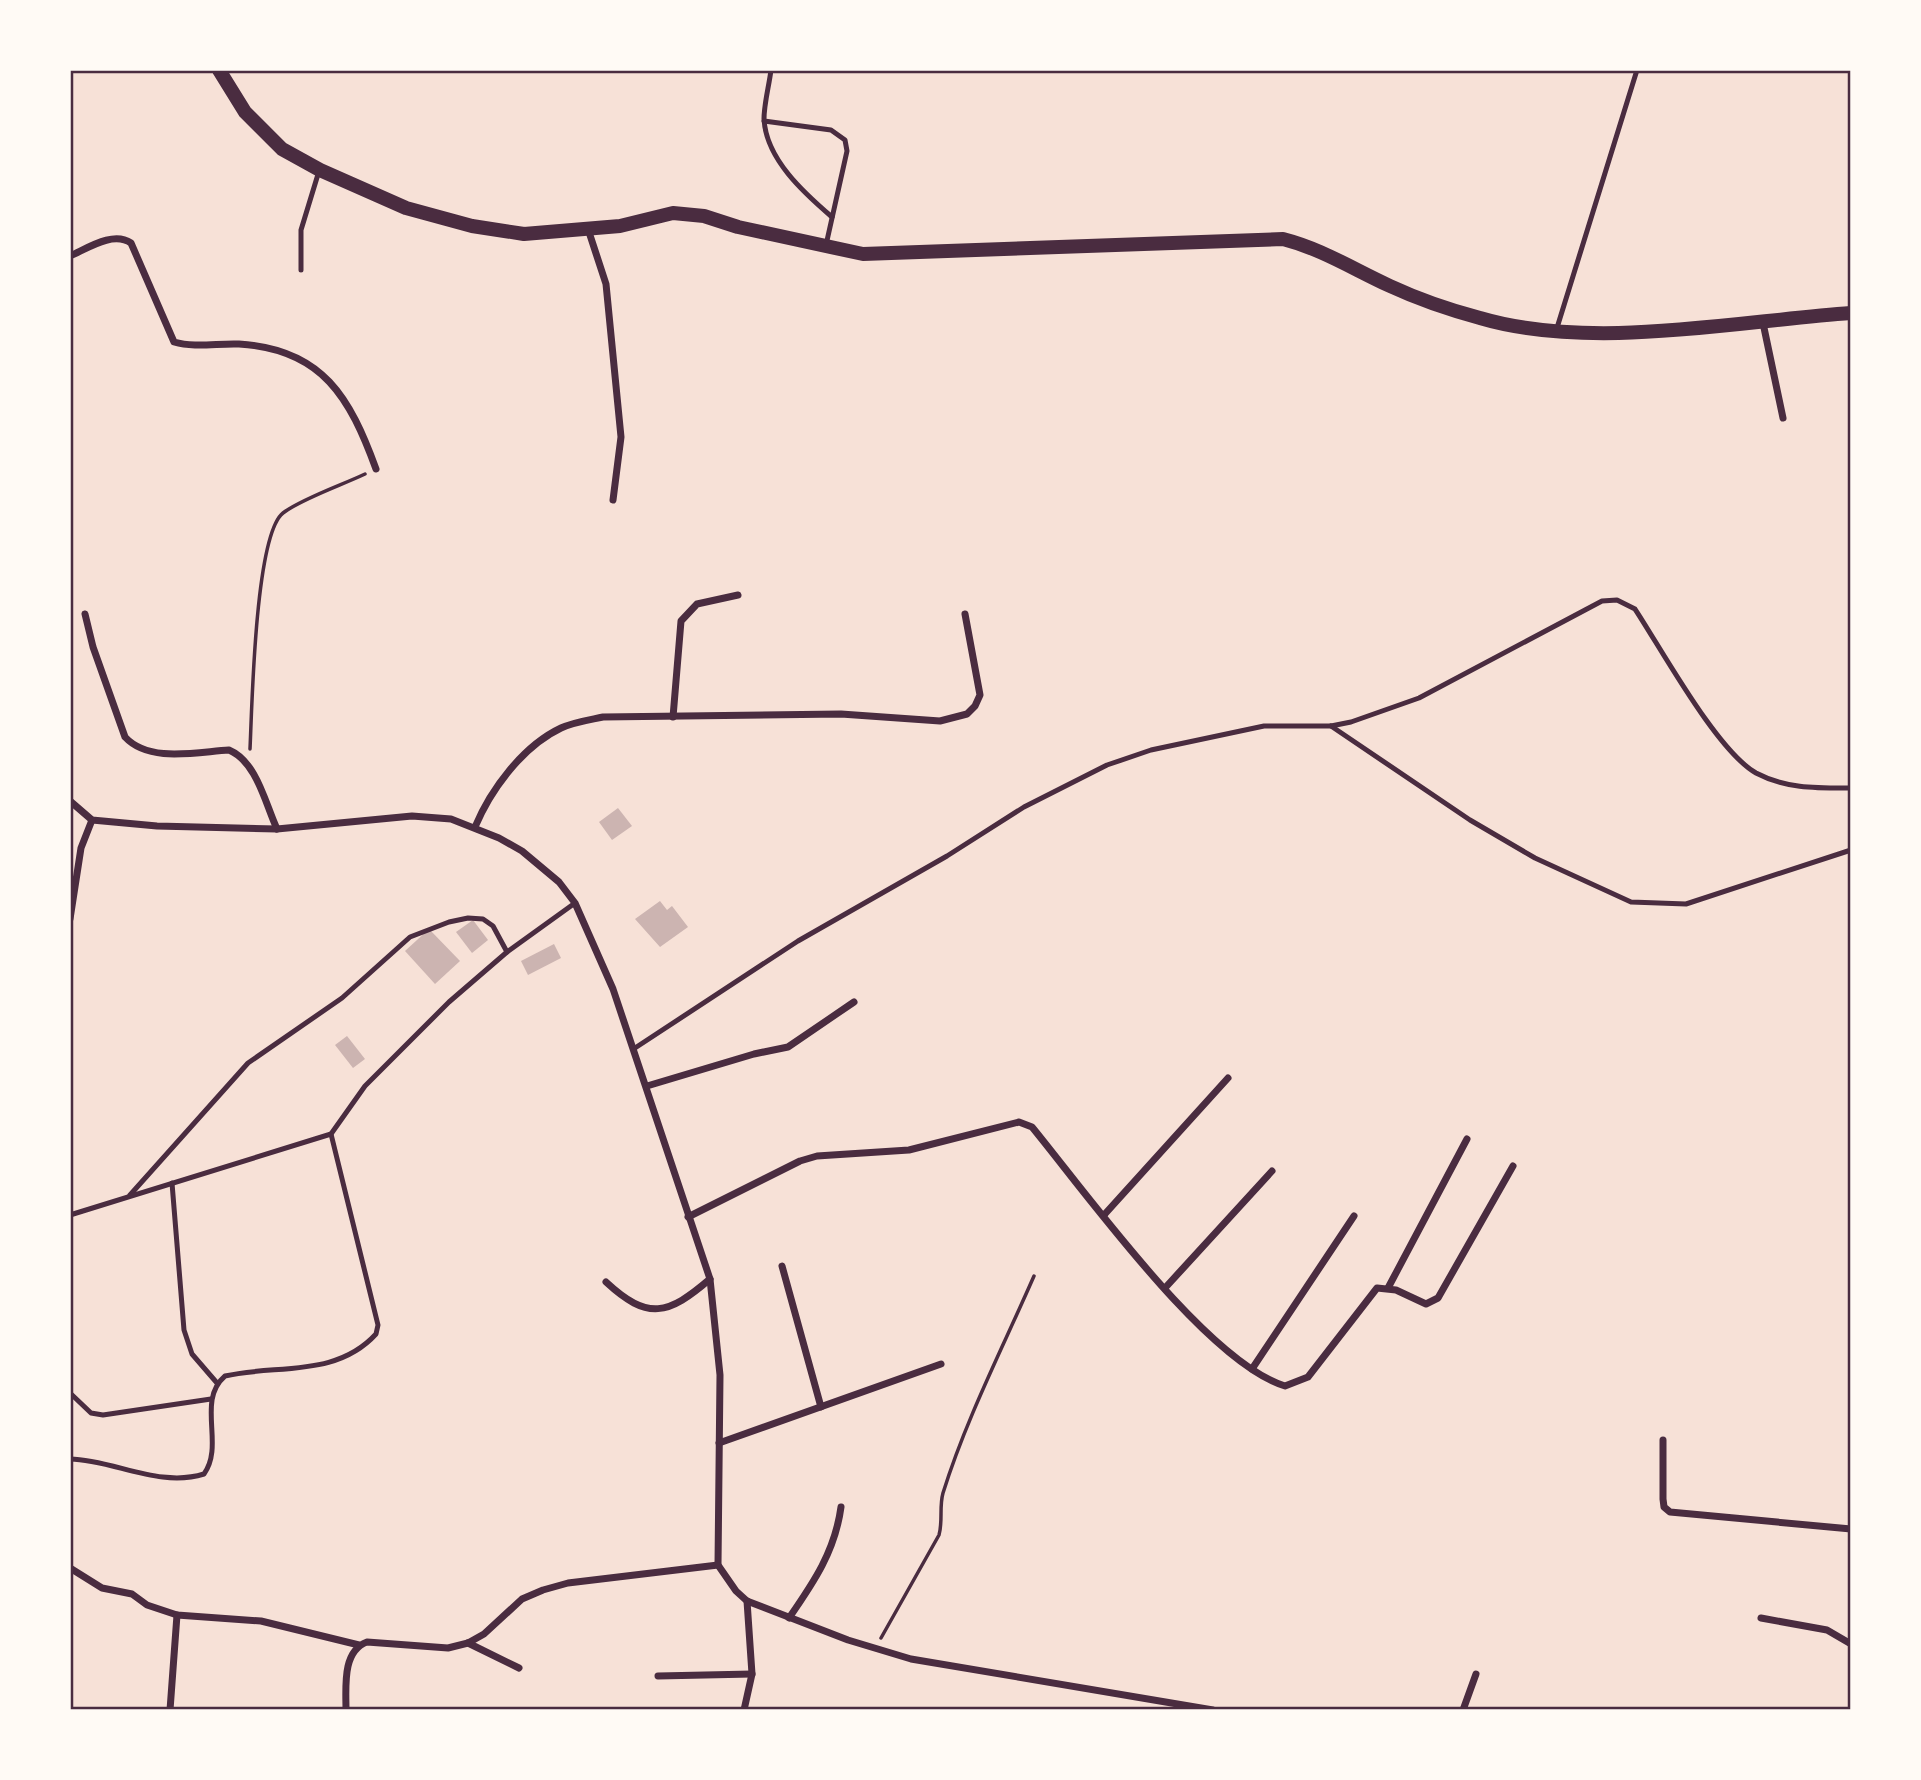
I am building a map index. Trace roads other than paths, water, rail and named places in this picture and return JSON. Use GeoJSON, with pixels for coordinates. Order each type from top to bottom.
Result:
{"type":"FeatureCollection","features":[{"type":"Feature","properties":{"kind":"main road"},"geometry":{"type":"LineString","coordinates":[[219,70],[245,112],[261,131],[282,149],[320,170],[406,208],[472,226],[524,234],[588,229],[673,213],[704,216],[738,227],[863,254],[955,253],[1283,239],[1317,248],[1391,287],[1482,319],[1556,331],[1658,331],[1851,313]]}},
{"type":"Feature","properties":{"kind":"street"},"geometry":{"type":"LineString","coordinates":[[588,229],[606,284],[621,437],[613,500]]}},
{"type":"Feature","properties":{"kind":"street"},"geometry":{"type":"LineString","coordinates":[[70,256],[115,238],[124,239],[131,243],[174,342],[183,345],[241,344],[298,356],[323,374],[358,419],[376,469]]}},
{"type":"Feature","properties":{"kind":"street"},"geometry":{"type":"LineString","coordinates":[[1763,323],[1783,418]]}},
{"type":"Feature","properties":{"kind":"street"},"geometry":{"type":"LineString","coordinates":[[673,717],[681,621],[697,604],[738,595]]}},
{"type":"Feature","properties":{"kind":"street"},"geometry":{"type":"LineString","coordinates":[[85,614],[93,647],[125,737],[134,747],[148,753],[229,750],[249,765],[276,829]]}},
{"type":"Feature","properties":{"kind":"street"},"geometry":{"type":"LineString","coordinates":[[475,827],[495,789],[512,769],[561,728],[603,717],[841,714],[940,721],[967,714],[980,695],[965,614]]}},
{"type":"Feature","properties":{"kind":"street"},"geometry":{"type":"LineString","coordinates":[[70,801],[92,820],[157,826],[276,829],[412,816],[450,819],[475,827],[522,851],[544,868],[575,903],[635,1048],[710,1279],[720,1375],[718,1565],[727,1581],[747,1601],[876,1649],[1000,1676],[1213,1710]]}},
{"type":"Feature","properties":{"kind":"street"},"geometry":{"type":"LineString","coordinates":[[70,919],[81,848],[92,820]]}},
{"type":"Feature","properties":{"kind":"street"},"geometry":{"type":"LineString","coordinates":[[647,1086],[754,1054],[788,1047],[854,1002]]}},
{"type":"Feature","properties":{"kind":"street"},"geometry":{"type":"LineString","coordinates":[[1104,1215],[1228,1078]]}},
{"type":"Feature","properties":{"kind":"street"},"geometry":{"type":"LineString","coordinates":[[688,1217],[800,1161],[817,1156],[909,1150],[1019,1122],[1032,1127],[1165,1288],[1205,1329],[1252,1369],[1285,1386],[1308,1377],[1377,1288],[1388,1288],[1426,1304],[1438,1298],[1513,1166]]}},
{"type":"Feature","properties":{"kind":"street"},"geometry":{"type":"LineString","coordinates":[[1388,1288],[1467,1139]]}},
{"type":"Feature","properties":{"kind":"street"},"geometry":{"type":"LineString","coordinates":[[1165,1288],[1272,1171]]}},
{"type":"Feature","properties":{"kind":"street"},"geometry":{"type":"LineString","coordinates":[[1252,1369],[1354,1216]]}},
{"type":"Feature","properties":{"kind":"street"},"geometry":{"type":"LineString","coordinates":[[782,1266],[821,1407]]}},
{"type":"Feature","properties":{"kind":"street"},"geometry":{"type":"LineString","coordinates":[[606,1282],[627,1302],[644,1310],[657,1311],[688,1298],[710,1279]]}},
{"type":"Feature","properties":{"kind":"street"},"geometry":{"type":"LineString","coordinates":[[719,1443],[941,1364]]}},
{"type":"Feature","properties":{"kind":"street"},"geometry":{"type":"LineString","coordinates":[[1663,1440],[1662,1499],[1664,1507],[1670,1511],[1851,1529]]}},
{"type":"Feature","properties":{"kind":"street"},"geometry":{"type":"LineString","coordinates":[[789,1618],[829,1555],[837,1534],[841,1507]]}},
{"type":"Feature","properties":{"kind":"street"},"geometry":{"type":"LineString","coordinates":[[70,1568],[102,1588],[132,1594],[147,1605],[177,1615],[261,1621],[359,1645],[367,1642],[438,1648],[468,1643],[484,1634],[522,1599],[543,1590],[568,1583],[718,1565]]}},
{"type":"Feature","properties":{"kind":"street"},"geometry":{"type":"LineString","coordinates":[[744,1710],[752,1674],[747,1601]]}},
{"type":"Feature","properties":{"kind":"street"},"geometry":{"type":"LineString","coordinates":[[170,1710],[177,1615]]}},
{"type":"Feature","properties":{"kind":"street"},"geometry":{"type":"LineString","coordinates":[[1761,1618],[1827,1630],[1851,1644]]}},
{"type":"Feature","properties":{"kind":"street"},"geometry":{"type":"LineString","coordinates":[[468,1643],[519,1668]]}},
{"type":"Feature","properties":{"kind":"street"},"geometry":{"type":"LineString","coordinates":[[346,1710],[349,1661],[359,1645]]}},
{"type":"Feature","properties":{"kind":"street"},"geometry":{"type":"LineString","coordinates":[[658,1676],[752,1674]]}},
{"type":"Feature","properties":{"kind":"street"},"geometry":{"type":"LineString","coordinates":[[1463,1710],[1476,1674]]}},
{"type":"Feature","properties":{"kind":"lane"},"geometry":{"type":"LineString","coordinates":[[771,70],[764,121],[773,148],[804,193],[832,217]]}},
{"type":"Feature","properties":{"kind":"lane"},"geometry":{"type":"LineString","coordinates":[[1556,331],[1637,70]]}},
{"type":"Feature","properties":{"kind":"lane"},"geometry":{"type":"LineString","coordinates":[[764,121],[831,130],[845,140],[847,152],[826,247]]}},
{"type":"Feature","properties":{"kind":"lane"},"geometry":{"type":"LineString","coordinates":[[301,270],[301,230],[320,170]]}},
{"type":"Feature","properties":{"kind":"lane"},"geometry":{"type":"LineString","coordinates":[[635,1048],[799,940],[947,856],[1024,807],[1107,765],[1151,750],[1264,726],[1331,726],[1351,722],[1419,698],[1602,601],[1617,600],[1635,609],[1725,747],[1755,773],[1795,787],[1851,788]]}},
{"type":"Feature","properties":{"kind":"lane"},"geometry":{"type":"LineString","coordinates":[[1331,726],[1471,820],[1535,858],[1631,902],[1686,904],[1851,850]]}},
{"type":"Feature","properties":{"kind":"lane"},"geometry":{"type":"LineString","coordinates":[[70,1215],[331,1134],[365,1086],[398,1051],[507,952],[575,903]]}},
{"type":"Feature","properties":{"kind":"lane"},"geometry":{"type":"LineString","coordinates":[[128,1197],[247,1063],[342,998],[410,937],[449,922],[468,918],[483,919],[493,926],[507,952]]}},
{"type":"Feature","properties":{"kind":"lane"},"geometry":{"type":"LineString","coordinates":[[70,1459],[95,1460],[128,1471],[180,1478],[204,1474],[211,1460],[211,1399],[217,1383],[225,1376],[294,1371],[325,1363],[348,1355],[376,1334],[378,1325],[331,1134]]}},
{"type":"Feature","properties":{"kind":"lane"},"geometry":{"type":"LineString","coordinates":[[172,1183],[184,1330],[192,1354],[217,1383]]}},
{"type":"Feature","properties":{"kind":"lane"},"geometry":{"type":"LineString","coordinates":[[70,1393],[91,1413],[103,1415],[211,1399]]}},
{"type":"Feature","properties":{"kind":"lane"},"geometry":{"type":"LineString","coordinates":[[1162,1710],[1163,1700]]}}]}
